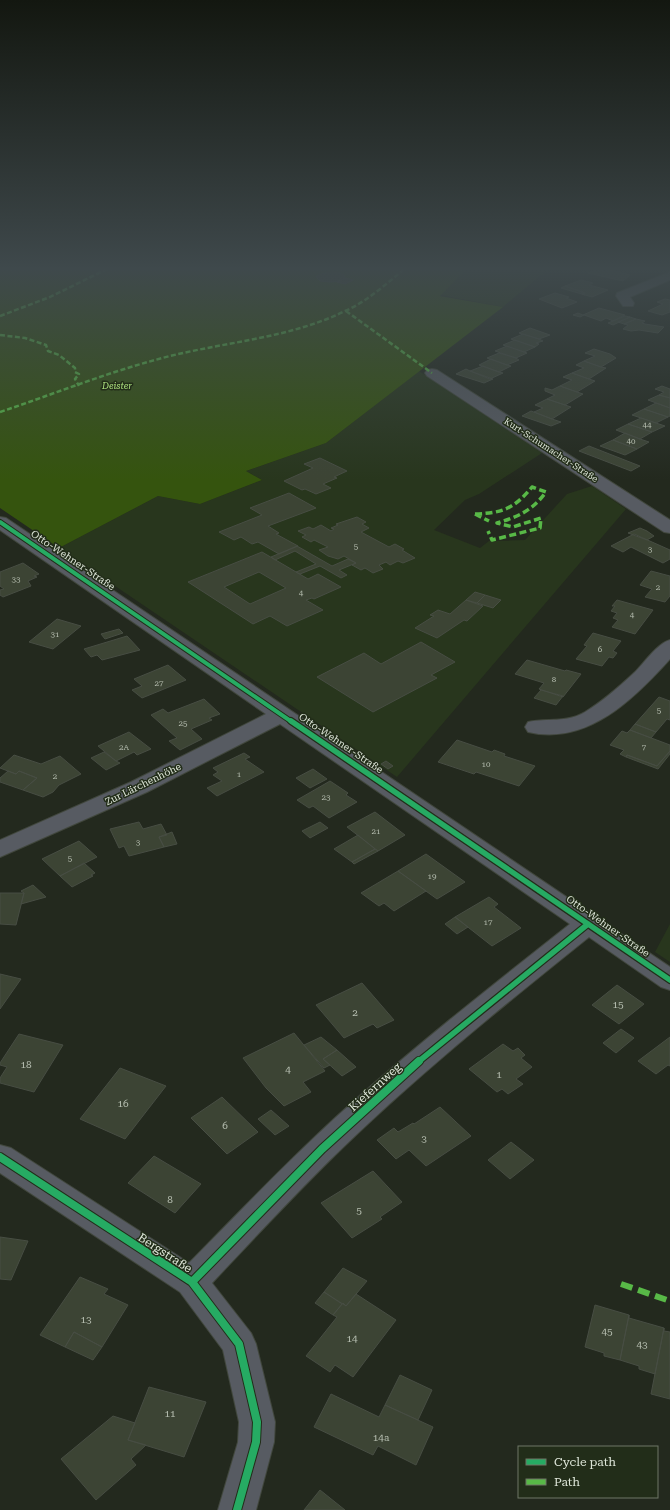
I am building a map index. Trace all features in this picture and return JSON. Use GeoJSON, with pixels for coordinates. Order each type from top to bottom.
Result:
{"type":"FeatureCollection","features":[{"type":"Feature","properties":{"kind":"street","name":"Kurt-Schumacher-Straße"},"geometry":{"type":"LineString","coordinates":[[432,373],[670,528]]}},
{"type":"Feature","properties":{"kind":"street","name":"Otto-Wehner-Straße"},"geometry":{"type":"LineString","coordinates":[[0,522],[283,714],[670,980]]}},
{"type":"Feature","properties":{"kind":"street"},"geometry":{"type":"LineString","coordinates":[[536,728],[561,728],[583,722],[604,708],[646,674],[670,646]]}},
{"type":"Feature","properties":{"kind":"street","name":"Zur Lärchenhöhe"},"geometry":{"type":"LineString","coordinates":[[0,849],[139,788],[283,714]]}},
{"type":"Feature","properties":{"kind":"street","name":"Kiefernweg"},"geometry":{"type":"LineString","coordinates":[[192,1282],[366,1107],[454,1030],[588,924]]}},
{"type":"Feature","properties":{"kind":"street","name":"Bergstraße"},"geometry":{"type":"LineString","coordinates":[[0,1157],[192,1282],[239,1344],[257,1422],[256,1442],[237,1510]]}},
{"type":"Feature","properties":{"kind":"shaded area"},"geometry":{"type":"Polygon","coordinates":[[[419,371],[542,453],[479,494],[465,500],[434,530],[480,548],[489,541],[525,540],[567,494],[592,486],[626,509],[397,777],[59,548],[158,496],[200,504],[262,480],[246,471],[326,443],[419,371]]]}},
{"type":"Feature","properties":{"kind":"shaded area"},"geometry":{"type":"Polygon","coordinates":[[[670,924],[670,962],[655,952],[670,924]]]}},
{"type":"Feature","properties":{"kind":"green space","name":"Deister"},"geometry":{"type":"Polygon","coordinates":[[[0,339],[461,339],[326,443],[246,471],[262,480],[200,504],[158,496],[59,548],[0,508],[0,339]]]}},
{"type":"Feature","properties":{"kind":"building"},"geometry":{"type":"Polygon","coordinates":[[[512,339],[540,339],[543,341],[536,343],[539,344],[535,347],[512,339]]]}},
{"type":"Feature","properties":{"kind":"building"},"geometry":{"type":"Polygon","coordinates":[[[515,340],[535,347],[524,352],[503,345],[515,340]]]}},
{"type":"Feature","properties":{"kind":"building"},"geometry":{"type":"Polygon","coordinates":[[[507,346],[527,353],[516,358],[495,351],[507,346]]]}},
{"type":"Feature","properties":{"kind":"building"},"geometry":{"type":"Polygon","coordinates":[[[594,349],[610,354],[616,358],[601,367],[584,361],[595,356],[585,353],[594,349]]]}},
{"type":"Feature","properties":{"kind":"building"},"geometry":{"type":"Polygon","coordinates":[[[499,353],[519,360],[507,365],[487,358],[499,353]]]}},
{"type":"Feature","properties":{"kind":"building"},"geometry":{"type":"Polygon","coordinates":[[[491,359],[511,366],[499,372],[479,365],[491,359]]]}},
{"type":"Feature","properties":{"kind":"building"},"geometry":{"type":"Polygon","coordinates":[[[584,361],[606,368],[589,379],[572,373],[584,368],[576,365],[584,361]]]}},
{"type":"Feature","properties":{"kind":"building"},"geometry":{"type":"Polygon","coordinates":[[[483,366],[503,373],[490,379],[470,371],[483,366]]]}},
{"type":"Feature","properties":{"kind":"building"},"geometry":{"type":"Polygon","coordinates":[[[466,369],[493,379],[484,383],[456,374],[466,369]]]}},
{"type":"Feature","properties":{"kind":"building"},"geometry":{"type":"Polygon","coordinates":[[[572,373],[595,381],[577,392],[560,386],[572,380],[563,377],[572,373]]]}},
{"type":"Feature","properties":{"kind":"building"},"geometry":{"type":"Polygon","coordinates":[[[560,386],[583,394],[565,405],[547,399],[555,395],[545,391],[545,388],[552,390],[560,386]]]}},
{"type":"Feature","properties":{"kind":"building"},"geometry":{"type":"Polygon","coordinates":[[[662,386],[670,389],[670,398],[659,395],[664,392],[655,389],[662,386]]]}},
{"type":"Feature","properties":{"kind":"building"},"geometry":{"type":"Polygon","coordinates":[[[659,395],[670,398],[670,408],[648,400],[659,395]]]}},
{"type":"Feature","properties":{"kind":"building"},"geometry":{"type":"Polygon","coordinates":[[[547,399],[571,407],[552,419],[534,412],[543,408],[535,405],[547,399]]]}},
{"type":"Feature","properties":{"kind":"building"},"geometry":{"type":"Polygon","coordinates":[[[656,403],[670,408],[670,416],[668,417],[644,409],[656,403]]]}},
{"type":"Feature","properties":{"kind":"building"},"geometry":{"type":"Polygon","coordinates":[[[644,409],[668,417],[656,423],[632,415],[644,409]]]}},
{"type":"Feature","properties":{"kind":"building"},"geometry":{"type":"Polygon","coordinates":[[[531,411],[561,422],[551,426],[522,416],[531,411]]]}},
{"type":"Feature","properties":{"kind":"building"},"geometry":{"type":"Polygon","coordinates":[[[641,418],[665,426],[652,432],[628,424],[641,418]]]}},
{"type":"Feature","properties":{"kind":"building"},"geometry":{"type":"Polygon","coordinates":[[[628,424],[652,432],[640,439],[616,430],[628,424]]]}},
{"type":"Feature","properties":{"kind":"building"},"geometry":{"type":"Polygon","coordinates":[[[625,433],[649,442],[637,449],[613,440],[625,433]]]}},
{"type":"Feature","properties":{"kind":"building"},"geometry":{"type":"Polygon","coordinates":[[[613,440],[637,449],[625,455],[600,446],[613,440]]]}},
{"type":"Feature","properties":{"kind":"building"},"geometry":{"type":"Polygon","coordinates":[[[589,446],[640,466],[631,471],[579,451],[589,446]]]}},
{"type":"Feature","properties":{"kind":"building"},"geometry":{"type":"Polygon","coordinates":[[[320,458],[347,471],[334,477],[337,478],[323,484],[331,488],[316,494],[305,489],[302,490],[284,481],[313,468],[304,464],[320,458]]]}},
{"type":"Feature","properties":{"kind":"building"},"geometry":{"type":"Polygon","coordinates":[[[289,493],[316,508],[268,526],[279,533],[276,534],[298,546],[279,554],[258,542],[252,544],[241,537],[234,540],[219,532],[262,515],[250,508],[289,493]]]}},
{"type":"Feature","properties":{"kind":"building"},"geometry":{"type":"Polygon","coordinates":[[[357,517],[366,522],[362,524],[369,528],[361,532],[389,547],[395,544],[415,558],[403,563],[398,561],[390,565],[386,562],[379,565],[383,569],[373,573],[365,568],[361,570],[352,565],[356,563],[344,556],[338,559],[328,556],[319,550],[328,547],[314,540],[311,542],[302,537],[306,535],[298,531],[309,527],[313,529],[321,525],[331,531],[334,529],[331,528],[338,525],[336,524],[357,517]]]}},
{"type":"Feature","properties":{"kind":"building"},"geometry":{"type":"Polygon","coordinates":[[[640,528],[654,536],[647,540],[628,533],[640,528]]]}},
{"type":"Feature","properties":{"kind":"building"},"geometry":{"type":"Polygon","coordinates":[[[634,534],[670,550],[670,559],[663,563],[631,547],[623,552],[611,546],[634,534]]]}},
{"type":"Feature","properties":{"kind":"building"},"geometry":{"type":"Polygon","coordinates":[[[297,546],[332,566],[348,559],[356,563],[339,570],[347,575],[341,578],[320,566],[300,574],[296,572],[316,564],[295,551],[275,560],[271,557],[297,546]]]}},
{"type":"Feature","properties":{"kind":"building"},"geometry":{"type":"Polygon","coordinates":[[[262,552],[308,579],[318,574],[341,587],[314,599],[312,598],[306,600],[323,610],[287,626],[270,616],[253,624],[188,582],[262,552]],[[259,572],[224,587],[250,604],[286,588],[259,572]]]}},
{"type":"Feature","properties":{"kind":"building"},"geometry":{"type":"Polygon","coordinates":[[[23,563],[39,574],[34,576],[37,577],[28,581],[31,586],[3,597],[0,595],[0,590],[4,589],[0,586],[0,572],[23,563]]]}},
{"type":"Feature","properties":{"kind":"building"},"geometry":{"type":"Polygon","coordinates":[[[651,571],[670,576],[670,596],[665,602],[645,597],[652,589],[640,585],[651,571]]]}},
{"type":"Feature","properties":{"kind":"building"},"geometry":{"type":"Polygon","coordinates":[[[475,592],[485,595],[477,603],[466,600],[475,592]]]}},
{"type":"Feature","properties":{"kind":"building"},"geometry":{"type":"Polygon","coordinates":[[[485,595],[501,600],[493,608],[477,603],[485,595]]]}},
{"type":"Feature","properties":{"kind":"building"},"geometry":{"type":"Polygon","coordinates":[[[466,600],[483,606],[467,621],[464,620],[437,638],[415,628],[434,616],[430,615],[438,610],[450,614],[466,600]]]}},
{"type":"Feature","properties":{"kind":"building"},"geometry":{"type":"Polygon","coordinates":[[[617,600],[653,610],[635,634],[612,627],[618,620],[613,618],[617,613],[611,611],[615,606],[612,606],[617,600]]]}},
{"type":"Feature","properties":{"kind":"building"},"geometry":{"type":"Polygon","coordinates":[[[57,619],[81,626],[53,649],[29,642],[57,619]]]}},
{"type":"Feature","properties":{"kind":"building"},"geometry":{"type":"Polygon","coordinates":[[[119,629],[123,633],[105,639],[101,634],[119,629]]]}},
{"type":"Feature","properties":{"kind":"building"},"geometry":{"type":"Polygon","coordinates":[[[593,633],[621,641],[613,651],[617,653],[613,658],[609,657],[602,666],[576,659],[587,646],[584,645],[593,633]]]}},
{"type":"Feature","properties":{"kind":"building"},"geometry":{"type":"Polygon","coordinates":[[[127,636],[140,650],[102,660],[97,655],[91,657],[84,649],[127,636]]]}},
{"type":"Feature","properties":{"kind":"building"},"geometry":{"type":"Polygon","coordinates":[[[421,642],[455,662],[431,675],[437,678],[373,712],[317,677],[364,653],[381,664],[421,642]]]}},
{"type":"Feature","properties":{"kind":"building"},"geometry":{"type":"Polygon","coordinates":[[[527,660],[581,674],[563,697],[539,689],[544,683],[515,674],[527,660]]]}},
{"type":"Feature","properties":{"kind":"building"},"geometry":{"type":"Polygon","coordinates":[[[168,665],[186,680],[142,698],[132,690],[142,686],[134,679],[168,665]]]}},
{"type":"Feature","properties":{"kind":"building"},"geometry":{"type":"Polygon","coordinates":[[[541,690],[563,696],[556,705],[534,698],[541,690]]]}},
{"type":"Feature","properties":{"kind":"building"},"geometry":{"type":"Polygon","coordinates":[[[659,697],[670,701],[670,720],[667,719],[656,732],[635,724],[659,697]]]}},
{"type":"Feature","properties":{"kind":"building"},"geometry":{"type":"Polygon","coordinates":[[[204,699],[220,714],[209,718],[212,720],[191,729],[202,739],[180,750],[169,741],[177,738],[151,715],[163,709],[168,713],[204,699]]]}},
{"type":"Feature","properties":{"kind":"building"},"geometry":{"type":"Polygon","coordinates":[[[635,724],[656,732],[651,738],[630,730],[635,724]]]}},
{"type":"Feature","properties":{"kind":"building"},"geometry":{"type":"Polygon","coordinates":[[[630,730],[670,745],[670,751],[657,766],[627,755],[626,757],[620,754],[624,750],[610,745],[622,731],[627,733],[630,730]]]}},
{"type":"Feature","properties":{"kind":"building"},"geometry":{"type":"Polygon","coordinates":[[[129,732],[151,749],[137,755],[134,752],[116,761],[98,746],[129,732]]]}},
{"type":"Feature","properties":{"kind":"building"},"geometry":{"type":"Polygon","coordinates":[[[457,740],[492,752],[494,750],[505,754],[504,756],[535,766],[519,786],[476,772],[474,774],[438,762],[457,740]]]}},
{"type":"Feature","properties":{"kind":"building"},"geometry":{"type":"Polygon","coordinates":[[[670,751],[670,754],[658,769],[626,757],[627,755],[657,766],[670,751]]]}},
{"type":"Feature","properties":{"kind":"building"},"geometry":{"type":"Polygon","coordinates":[[[104,752],[120,763],[106,770],[91,758],[104,752]]]}},
{"type":"Feature","properties":{"kind":"building"},"geometry":{"type":"Polygon","coordinates":[[[244,753],[250,757],[245,759],[264,772],[217,796],[207,788],[222,781],[213,775],[218,772],[213,768],[244,753]]]}},
{"type":"Feature","properties":{"kind":"building"},"geometry":{"type":"Polygon","coordinates":[[[14,755],[41,764],[60,756],[81,774],[59,785],[53,792],[43,797],[23,790],[37,778],[19,771],[16,774],[0,768],[14,755]]]}},
{"type":"Feature","properties":{"kind":"building"},"geometry":{"type":"Polygon","coordinates":[[[386,761],[393,766],[388,769],[381,764],[386,761]]]}},
{"type":"Feature","properties":{"kind":"building"},"geometry":{"type":"Polygon","coordinates":[[[313,769],[327,779],[310,788],[296,778],[313,769]]]}},
{"type":"Feature","properties":{"kind":"building"},"geometry":{"type":"Polygon","coordinates":[[[8,771],[16,774],[19,771],[37,778],[23,790],[0,782],[0,778],[8,771]]]}},
{"type":"Feature","properties":{"kind":"building"},"geometry":{"type":"Polygon","coordinates":[[[330,781],[348,793],[346,795],[357,802],[329,818],[313,806],[309,808],[297,800],[330,781]]]}},
{"type":"Feature","properties":{"kind":"building"},"geometry":{"type":"Polygon","coordinates":[[[375,812],[405,835],[378,851],[347,827],[375,812]]]}},
{"type":"Feature","properties":{"kind":"building"},"geometry":{"type":"Polygon","coordinates":[[[139,822],[143,829],[161,824],[167,835],[159,837],[164,847],[129,856],[124,846],[119,848],[110,829],[139,822]]]}},
{"type":"Feature","properties":{"kind":"building"},"geometry":{"type":"Polygon","coordinates":[[[320,822],[328,828],[310,838],[302,831],[320,822]]]}},
{"type":"Feature","properties":{"kind":"building"},"geometry":{"type":"Polygon","coordinates":[[[172,832],[177,844],[164,847],[159,837],[172,832]]]}},
{"type":"Feature","properties":{"kind":"building"},"geometry":{"type":"Polygon","coordinates":[[[358,835],[375,849],[352,862],[334,849],[358,835]]]}},
{"type":"Feature","properties":{"kind":"building"},"geometry":{"type":"Polygon","coordinates":[[[79,841],[97,857],[60,876],[42,859],[79,841]]]}},
{"type":"Feature","properties":{"kind":"building"},"geometry":{"type":"Polygon","coordinates":[[[375,849],[378,851],[354,864],[352,862],[375,849]]]}},
{"type":"Feature","properties":{"kind":"building"},"geometry":{"type":"Polygon","coordinates":[[[426,854],[465,882],[437,899],[398,871],[426,854]]]}},
{"type":"Feature","properties":{"kind":"building"},"geometry":{"type":"Polygon","coordinates":[[[84,863],[95,873],[91,875],[93,876],[72,887],[60,876],[84,863]]]}},
{"type":"Feature","properties":{"kind":"building"},"geometry":{"type":"Polygon","coordinates":[[[398,871],[426,891],[394,911],[384,903],[379,906],[361,893],[398,871]]]}},
{"type":"Feature","properties":{"kind":"building"},"geometry":{"type":"Polygon","coordinates":[[[33,885],[46,897],[21,904],[24,893],[21,891],[33,885]]]}},
{"type":"Feature","properties":{"kind":"building"},"geometry":{"type":"Polygon","coordinates":[[[0,893],[24,893],[16,925],[0,924],[0,893]]]}},
{"type":"Feature","properties":{"kind":"building"},"geometry":{"type":"Polygon","coordinates":[[[489,897],[498,904],[494,907],[521,928],[492,946],[455,917],[489,897]]]}},
{"type":"Feature","properties":{"kind":"building"},"geometry":{"type":"Polygon","coordinates":[[[455,917],[468,927],[457,934],[445,924],[455,917]]]}},
{"type":"Feature","properties":{"kind":"building"},"geometry":{"type":"Polygon","coordinates":[[[0,974],[21,979],[0,1009],[0,974]]]}},
{"type":"Feature","properties":{"kind":"building"},"geometry":{"type":"Polygon","coordinates":[[[362,983],[394,1020],[377,1028],[373,1024],[344,1038],[316,1005],[362,983]]]}},
{"type":"Feature","properties":{"kind":"building"},"geometry":{"type":"Polygon","coordinates":[[[617,985],[644,1004],[619,1024],[592,1005],[617,985]]]}},
{"type":"Feature","properties":{"kind":"building"},"geometry":{"type":"Polygon","coordinates":[[[621,1029],[634,1038],[616,1053],[603,1043],[621,1029]]]}},
{"type":"Feature","properties":{"kind":"building"},"geometry":{"type":"Polygon","coordinates":[[[294,1033],[325,1071],[303,1082],[311,1092],[284,1106],[266,1088],[243,1058],[294,1033]]]}},
{"type":"Feature","properties":{"kind":"building"},"geometry":{"type":"Polygon","coordinates":[[[19,1034],[63,1045],[34,1092],[0,1083],[0,1078],[7,1067],[0,1065],[0,1063],[19,1034]]]}},
{"type":"Feature","properties":{"kind":"building"},"geometry":{"type":"Polygon","coordinates":[[[321,1037],[337,1050],[323,1059],[330,1065],[324,1068],[304,1045],[321,1037]]]}},
{"type":"Feature","properties":{"kind":"building"},"geometry":{"type":"Polygon","coordinates":[[[670,1037],[670,1066],[668,1065],[656,1074],[638,1061],[670,1037]]]}},
{"type":"Feature","properties":{"kind":"building"},"geometry":{"type":"Polygon","coordinates":[[[503,1044],[513,1051],[518,1048],[525,1055],[521,1058],[532,1067],[516,1079],[523,1084],[508,1094],[502,1089],[497,1092],[469,1069],[503,1044]]]}},
{"type":"Feature","properties":{"kind":"building"},"geometry":{"type":"Polygon","coordinates":[[[337,1050],[356,1067],[342,1076],[323,1059],[337,1050]]]}},
{"type":"Feature","properties":{"kind":"building"},"geometry":{"type":"Polygon","coordinates":[[[120,1068],[166,1086],[125,1139],[80,1119],[120,1068]]]}},
{"type":"Feature","properties":{"kind":"building"},"geometry":{"type":"Polygon","coordinates":[[[222,1097],[258,1132],[227,1154],[191,1118],[222,1097]]]}},
{"type":"Feature","properties":{"kind":"building"},"geometry":{"type":"Polygon","coordinates":[[[440,1107],[471,1136],[426,1166],[409,1150],[396,1159],[377,1140],[394,1128],[398,1132],[413,1123],[414,1124],[440,1107]]]}},
{"type":"Feature","properties":{"kind":"building"},"geometry":{"type":"Polygon","coordinates":[[[271,1110],[289,1126],[275,1135],[258,1119],[271,1110]]]}},
{"type":"Feature","properties":{"kind":"building"},"geometry":{"type":"Polygon","coordinates":[[[511,1142],[534,1160],[510,1179],[488,1160],[511,1142]]]}},
{"type":"Feature","properties":{"kind":"building"},"geometry":{"type":"Polygon","coordinates":[[[154,1156],[201,1184],[175,1213],[128,1183],[154,1156]]]}},
{"type":"Feature","properties":{"kind":"building"},"geometry":{"type":"Polygon","coordinates":[[[373,1171],[402,1202],[380,1217],[382,1219],[352,1238],[321,1203],[373,1171]]]}},
{"type":"Feature","properties":{"kind":"building"},"geometry":{"type":"Polygon","coordinates":[[[0,1237],[28,1241],[11,1280],[0,1279],[0,1237]]]}},
{"type":"Feature","properties":{"kind":"building"},"geometry":{"type":"Polygon","coordinates":[[[343,1268],[367,1281],[346,1306],[324,1292],[343,1268]]]}},
{"type":"Feature","properties":{"kind":"building"},"geometry":{"type":"Polygon","coordinates":[[[80,1277],[108,1289],[104,1294],[128,1305],[102,1347],[74,1332],[65,1347],[40,1335],[80,1277]]]}},
{"type":"Feature","properties":{"kind":"building"},"geometry":{"type":"Polygon","coordinates":[[[324,1292],[342,1304],[333,1315],[315,1303],[324,1292]]]}},
{"type":"Feature","properties":{"kind":"building"},"geometry":{"type":"Polygon","coordinates":[[[356,1294],[396,1320],[353,1377],[335,1365],[330,1372],[306,1356],[337,1317],[333,1315],[343,1303],[346,1306],[356,1294]]]}},
{"type":"Feature","properties":{"kind":"building"},"geometry":{"type":"Polygon","coordinates":[[[595,1305],[629,1315],[620,1360],[604,1356],[604,1353],[585,1347],[595,1305]]]}},
{"type":"Feature","properties":{"kind":"building"},"geometry":{"type":"Polygon","coordinates":[[[629,1315],[629,1318],[664,1328],[655,1374],[639,1369],[639,1366],[620,1360],[629,1315]]]}},
{"type":"Feature","properties":{"kind":"building"},"geometry":{"type":"Polygon","coordinates":[[[664,1328],[664,1331],[670,1332],[670,1399],[651,1394],[664,1328]]]}},
{"type":"Feature","properties":{"kind":"building"},"geometry":{"type":"Polygon","coordinates":[[[74,1332],[102,1347],[93,1360],[65,1347],[74,1332]]]}},
{"type":"Feature","properties":{"kind":"building"},"geometry":{"type":"Polygon","coordinates":[[[400,1375],[432,1390],[418,1420],[385,1405],[400,1375]]]}},
{"type":"Feature","properties":{"kind":"building"},"geometry":{"type":"Polygon","coordinates":[[[149,1387],[206,1402],[184,1457],[128,1440],[149,1387]]]}},
{"type":"Feature","properties":{"kind":"building"},"geometry":{"type":"Polygon","coordinates":[[[331,1394],[379,1417],[385,1405],[433,1427],[416,1465],[378,1446],[373,1455],[314,1427],[331,1394]]]}},
{"type":"Feature","properties":{"kind":"building"},"geometry":{"type":"Polygon","coordinates":[[[113,1416],[135,1423],[128,1440],[146,1445],[131,1459],[136,1465],[96,1500],[61,1459],[113,1416]]]}},
{"type":"Feature","properties":{"kind":"building"},"geometry":{"type":"Polygon","coordinates":[[[320,1490],[345,1510],[304,1510],[320,1490]]]}},
{"type":"Feature","properties":{"kind":"marked path"},"geometry":{"type":"LineString","coordinates":[[29,339],[46,345],[48,351],[59,355],[75,368],[75,372],[79,374],[75,379],[79,386]]}},
{"type":"Feature","properties":{"kind":"marked path"},"geometry":{"type":"LineString","coordinates":[[0,412],[154,360],[186,352],[253,339]]}},
{"type":"Feature","properties":{"kind":"marked path"},"geometry":{"type":"LineString","coordinates":[[385,339],[432,373]]}},
{"type":"Feature","properties":{"kind":"marked path"},"geometry":{"type":"LineString","coordinates":[[475,514],[493,513],[507,509],[526,495],[532,487],[546,492],[541,499],[525,513],[497,523],[513,527],[541,518],[540,528],[492,540],[488,531]]}},
{"type":"Feature","properties":{"kind":"marked path"},"geometry":{"type":"LineString","coordinates":[[475,514],[489,521]]}},
{"type":"Feature","properties":{"kind":"marked path"},"geometry":{"type":"LineString","coordinates":[[621,1284],[670,1301]]}},
{"type":"Feature","properties":{"kind":"cycle path"},"geometry":{"type":"LineString","coordinates":[[0,522],[670,980]]}},
{"type":"Feature","properties":{"kind":"cycle path"},"geometry":{"type":"LineString","coordinates":[[192,1282],[256,1215],[367,1107],[448,1036],[588,924]]}},
{"type":"Feature","properties":{"kind":"cycle path"},"geometry":{"type":"LineString","coordinates":[[0,1157],[192,1282],[239,1344],[257,1422],[256,1442],[237,1510]]}}]}
